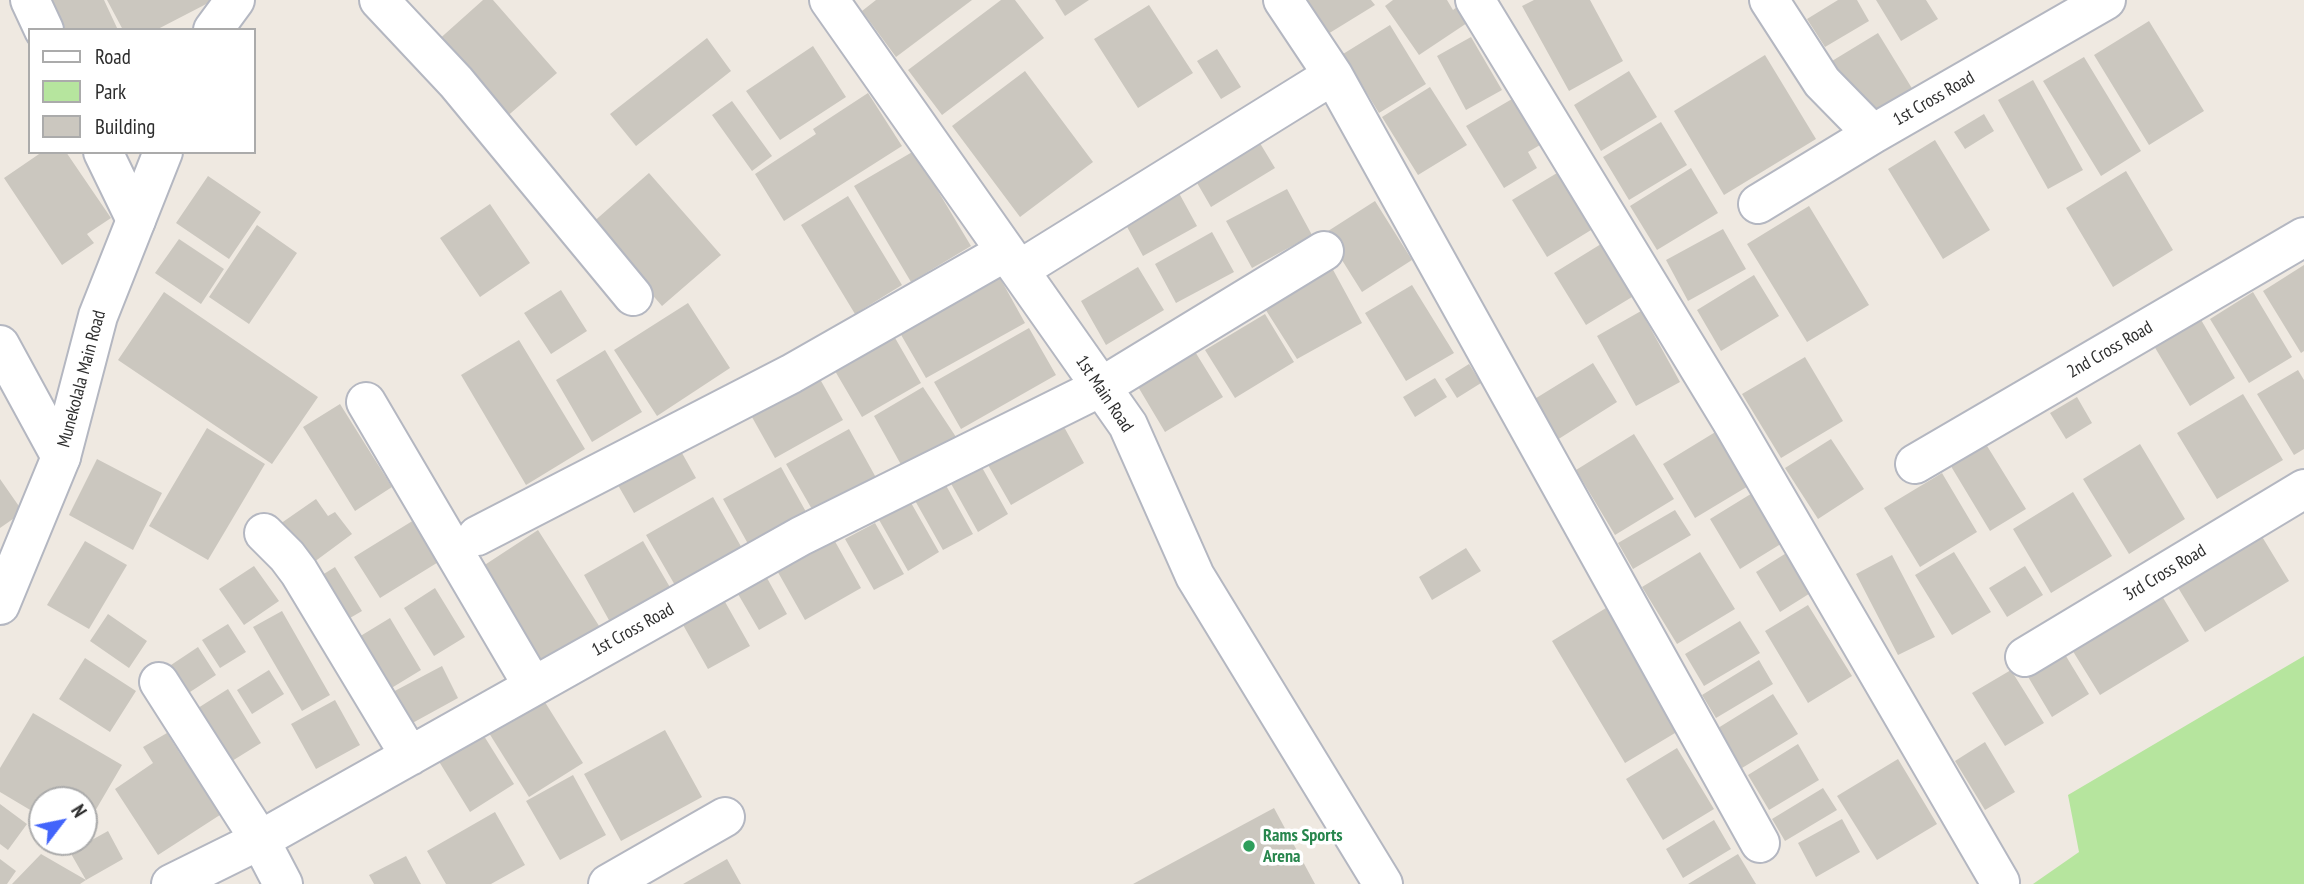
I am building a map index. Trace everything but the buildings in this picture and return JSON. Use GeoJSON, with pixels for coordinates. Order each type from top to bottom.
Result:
{"type":"FeatureCollection","features":[{"type":"Feature","properties":{"kind":"street"},"geometry":{"type":"LineString","coordinates":[[30,0],[43,28]]}},
{"type":"Feature","properties":{"kind":"street"},"geometry":{"type":"LineString","coordinates":[[214,28],[235,0]]}},
{"type":"Feature","properties":{"kind":"street"},"geometry":{"type":"LineString","coordinates":[[379,0],[456,82],[633,296]]}},
{"type":"Feature","properties":{"kind":"street","name":"1st Main Road"},"geometry":{"type":"LineString","coordinates":[[829,0],[1128,425],[1195,576],[1383,884]]}},
{"type":"Feature","properties":{"kind":"street"},"geometry":{"type":"LineString","coordinates":[[1283,0],[1333,75],[1760,842]]}},
{"type":"Feature","properties":{"kind":"street"},"geometry":{"type":"LineString","coordinates":[[1475,0],[1731,420],[2000,882]]}},
{"type":"Feature","properties":{"kind":"street","name":"1st Cross Road"},"geometry":{"type":"LineString","coordinates":[[1769,0],[1822,82],[1873,134],[2106,0]]}},
{"type":"Feature","properties":{"kind":"street"},"geometry":{"type":"LineString","coordinates":[[477,536],[1012,261],[1333,75]]}},
{"type":"Feature","properties":{"kind":"street"},"geometry":{"type":"LineString","coordinates":[[1758,204],[1873,134]]}},
{"type":"Feature","properties":{"kind":"street"},"geometry":{"type":"LineString","coordinates":[[104,154],[136,220]]}},
{"type":"Feature","properties":{"kind":"street","name":"Munekolala Main Road"},"geometry":{"type":"LineString","coordinates":[[0,605],[61,457],[98,316],[162,154]]}},
{"type":"Feature","properties":{"kind":"street","name":"2nd Cross Road"},"geometry":{"type":"LineString","coordinates":[[1915,464],[2304,237]]}},
{"type":"Feature","properties":{"kind":"street","name":"1st Cross Road"},"geometry":{"type":"LineString","coordinates":[[171,884],[260,840],[801,536],[1101,387],[1324,251]]}},
{"type":"Feature","properties":{"kind":"street"},"geometry":{"type":"LineString","coordinates":[[0,345],[61,457]]}},
{"type":"Feature","properties":{"kind":"street"},"geometry":{"type":"LineString","coordinates":[[366,401],[533,686]]}},
{"type":"Feature","properties":{"kind":"street","name":"3rd Cross Road"},"geometry":{"type":"LineString","coordinates":[[2025,657],[2304,489]]}},
{"type":"Feature","properties":{"kind":"street"},"geometry":{"type":"LineString","coordinates":[[264,533],[288,556],[299,572],[410,755]]}},
{"type":"Feature","properties":{"kind":"street"},"geometry":{"type":"LineString","coordinates":[[159,681],[260,840],[283,884]]}},
{"type":"Feature","properties":{"kind":"street"},"geometry":{"type":"LineString","coordinates":[[608,884],[725,817]]}},
{"type":"Feature","properties":{"kind":"green space"},"geometry":{"type":"Polygon","coordinates":[[[2304,656],[2304,884],[2033,884],[2079,852],[2068,795],[2304,656]]]}},
{"type":"Feature","properties":{"kind":"place","name":"Rams Sports Arena"},"geometry":{"type":"Point","coordinates":[1249,846]}}]}
